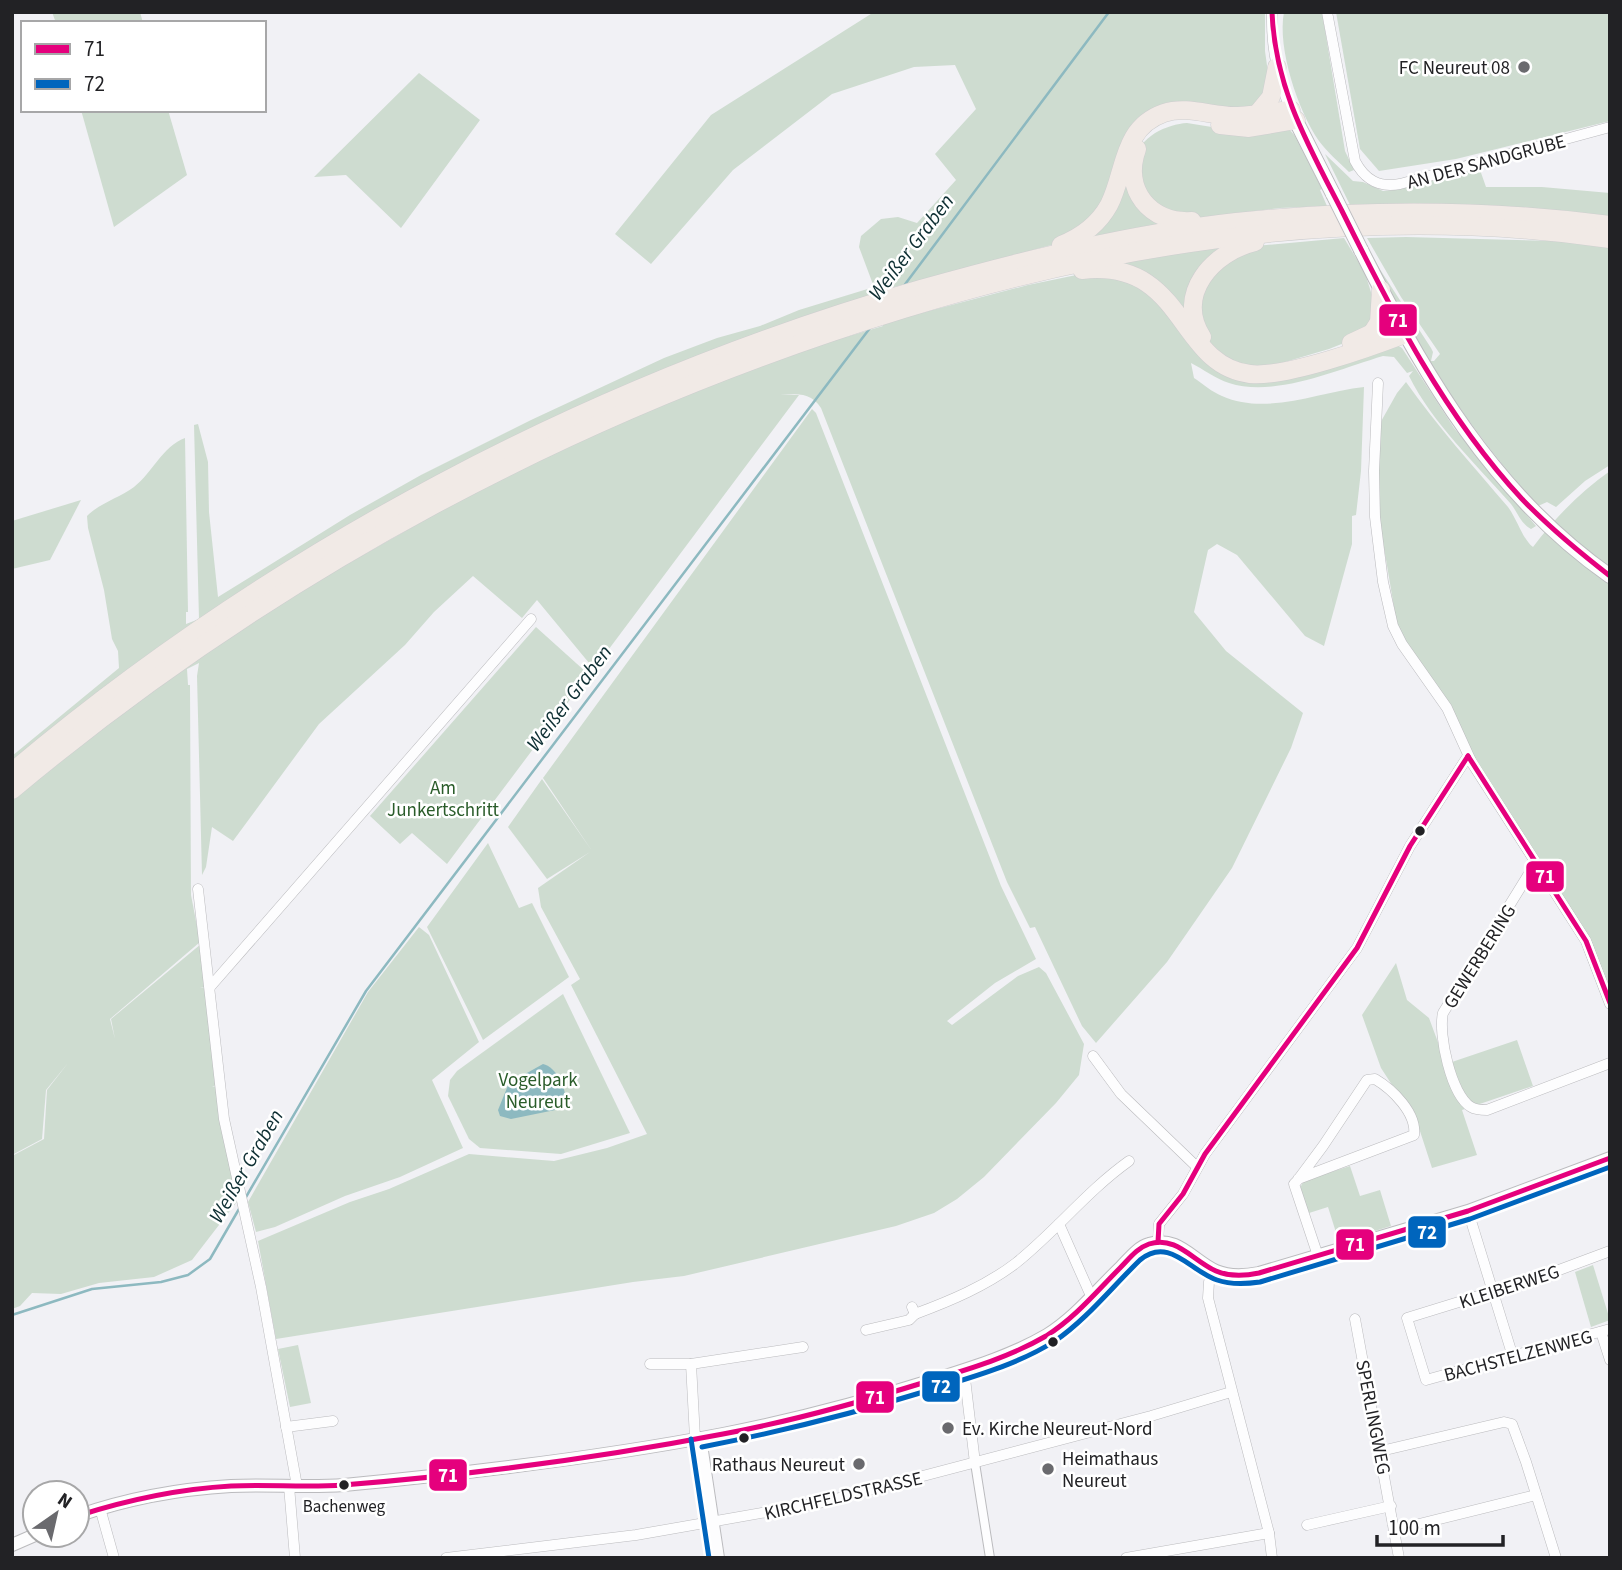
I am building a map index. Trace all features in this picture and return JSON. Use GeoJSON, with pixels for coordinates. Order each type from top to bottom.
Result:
{"type":"FeatureCollection","features":[{"type":"Feature","properties":{"kind":"highway"},"geometry":{"type":"LineString","coordinates":[[1257,114],[1264,109],[1271,97],[1276,67]]}},
{"type":"Feature","properties":{"kind":"highway"},"geometry":{"type":"LineString","coordinates":[[1037,258],[1075,239],[1096,223],[1112,199],[1128,146],[1137,132],[1151,120],[1165,113],[1181,110],[1227,116],[1293,115]]}},
{"type":"Feature","properties":{"kind":"highway"},"geometry":{"type":"LineString","coordinates":[[1234,223],[1217,219],[1179,221],[1163,218],[1149,209],[1136,191],[1132,173],[1133,161],[1141,142],[1156,128],[1180,120],[1249,128],[1293,115]]}},
{"type":"Feature","properties":{"kind":"highway"},"geometry":{"type":"LineString","coordinates":[[12,790],[129,698],[223,632],[328,565],[423,510],[563,439],[666,393],[878,312],[900,295],[1037,258],[1121,240],[1234,223],[1299,217],[1412,214],[1539,218],[1610,225]]}},
{"type":"Feature","properties":{"kind":"highway"},"geometry":{"type":"LineString","coordinates":[[12,772],[113,693],[208,625],[341,541],[425,493],[526,441],[663,379],[797,329],[1160,247],[1229,237],[1317,230],[1418,227],[1487,229],[1610,239]]}},
{"type":"Feature","properties":{"kind":"highway"},"geometry":{"type":"LineString","coordinates":[[1317,230],[1300,237],[1252,243],[1216,259],[1204,273],[1194,296],[1194,316],[1200,333],[1212,351],[1227,361],[1257,369],[1333,351],[1372,333],[1402,328]]}},
{"type":"Feature","properties":{"kind":"highway"},"geometry":{"type":"LineString","coordinates":[[1024,276],[1043,278],[1099,269],[1118,271],[1139,278],[1168,300],[1210,355],[1233,369],[1252,374],[1284,371],[1362,349],[1402,328]]}},
{"type":"Feature","properties":{"kind":"highway"},"geometry":{"type":"LineString","coordinates":[[1372,333],[1379,322],[1381,290]]}},
{"type":"Feature","properties":{"kind":"main road"},"geometry":{"type":"LineString","coordinates":[[1293,115],[1381,290],[1460,424],[1489,463],[1522,500],[1560,536],[1610,576]]}},
{"type":"Feature","properties":{"kind":"street"},"geometry":{"type":"LineString","coordinates":[[1272,12],[1276,67],[1293,115]]}},
{"type":"Feature","properties":{"kind":"street","name":"AN DER SANDGRUBE"},"geometry":{"type":"LineString","coordinates":[[1327,12],[1355,161],[1366,177],[1378,184],[1400,184],[1610,127]]}},
{"type":"Feature","properties":{"kind":"street"},"geometry":{"type":"LineString","coordinates":[[1378,383],[1375,506],[1377,540],[1392,626],[1447,708],[1468,756],[1588,946],[1610,1004]]}},
{"type":"Feature","properties":{"kind":"street"},"geometry":{"type":"LineString","coordinates":[[210,987],[531,618]]}},
{"type":"Feature","properties":{"kind":"street"},"geometry":{"type":"LineString","coordinates":[[1158,1242],[1159,1224],[1183,1194],[1197,1167],[1357,948],[1410,846],[1468,756]]}},
{"type":"Feature","properties":{"kind":"street","name":"GEWERBERING"},"geometry":{"type":"LineString","coordinates":[[1535,864],[1443,1013],[1442,1042],[1459,1094],[1469,1106],[1487,1110],[1610,1063]]}},
{"type":"Feature","properties":{"kind":"street"},"geometry":{"type":"LineString","coordinates":[[198,889],[224,1119],[245,1208],[286,1427],[293,1486],[295,1558]]}},
{"type":"Feature","properties":{"kind":"street"},"geometry":{"type":"LineString","coordinates":[[1093,1056],[1121,1094],[1197,1167]]}},
{"type":"Feature","properties":{"kind":"street"},"geometry":{"type":"LineString","coordinates":[[1298,1179],[1414,1135],[1415,1129],[1409,1116],[1394,1094],[1375,1079],[1367,1080],[1294,1184],[1318,1256]]}},
{"type":"Feature","properties":{"kind":"street"},"geometry":{"type":"LineString","coordinates":[[91,1511],[150,1496],[202,1489],[370,1482],[623,1452],[784,1422],[964,1370],[1024,1347],[1065,1322],[1144,1246],[1158,1242],[1179,1245],[1213,1270],[1231,1275],[1249,1275],[1468,1211],[1610,1158]]}},
{"type":"Feature","properties":{"kind":"street"},"geometry":{"type":"LineString","coordinates":[[866,1330],[909,1320],[913,1311],[959,1297],[997,1276],[1059,1224],[1103,1180],[1129,1161]]}},
{"type":"Feature","properties":{"kind":"street"},"geometry":{"type":"LineString","coordinates":[[1468,1211],[1513,1357]]}},
{"type":"Feature","properties":{"kind":"street"},"geometry":{"type":"LineString","coordinates":[[1059,1224],[1091,1296]]}},
{"type":"Feature","properties":{"kind":"street","name":"KLEIBERWEG"},"geometry":{"type":"LineString","coordinates":[[1426,1380],[1407,1318],[1493,1292],[1610,1251]]}},
{"type":"Feature","properties":{"kind":"street"},"geometry":{"type":"LineString","coordinates":[[1213,1270],[1208,1298],[1269,1532],[1272,1558]]}},
{"type":"Feature","properties":{"kind":"street","name":"SPERLINGWEG"},"geometry":{"type":"LineString","coordinates":[[1355,1319],[1399,1558]]}},
{"type":"Feature","properties":{"kind":"street"},"geometry":{"type":"LineString","coordinates":[[1605,1330],[1610,1360]]}},
{"type":"Feature","properties":{"kind":"street","name":"BACHSTELZENWEG"},"geometry":{"type":"LineString","coordinates":[[1426,1380],[1605,1330]]}},
{"type":"Feature","properties":{"kind":"street"},"geometry":{"type":"LineString","coordinates":[[650,1364],[691,1364],[803,1347]]}},
{"type":"Feature","properties":{"kind":"street"},"geometry":{"type":"LineString","coordinates":[[691,1364],[697,1438],[719,1558]]}},
{"type":"Feature","properties":{"kind":"street"},"geometry":{"type":"LineString","coordinates":[[964,1370],[990,1558]]}},
{"type":"Feature","properties":{"kind":"street","name":"KIRCHFELDSTRASSE"},"geometry":{"type":"LineString","coordinates":[[446,1558],[616,1538],[836,1500],[1231,1392]]}},
{"type":"Feature","properties":{"kind":"street"},"geometry":{"type":"LineString","coordinates":[[286,1427],[333,1421]]}},
{"type":"Feature","properties":{"kind":"street"},"geometry":{"type":"LineString","coordinates":[[1381,1451],[1509,1422],[1515,1427],[1556,1558]]}},
{"type":"Feature","properties":{"kind":"street"},"geometry":{"type":"LineString","coordinates":[[1395,1530],[1536,1495]]}},
{"type":"Feature","properties":{"kind":"street"},"geometry":{"type":"LineString","coordinates":[[1307,1525],[1391,1506]]}},
{"type":"Feature","properties":{"kind":"street"},"geometry":{"type":"LineString","coordinates":[[100,1508],[114,1558]]}},
{"type":"Feature","properties":{"kind":"street"},"geometry":{"type":"LineString","coordinates":[[1126,1558],[1269,1532]]}},
{"type":"Feature","properties":{"kind":"green space"},"geometry":{"type":"Polygon","coordinates":[[[52,12],[140,12],[142,21],[55,21],[52,12]]]}},
{"type":"Feature","properties":{"kind":"green space"},"geometry":{"type":"Polygon","coordinates":[[[874,12],[1265,12],[1265,51],[1270,87],[1256,110],[1150,116],[1102,210],[1055,244],[883,290],[669,368],[12,762],[12,756],[119,668],[118,651],[112,639],[87,516],[134,487],[170,447],[185,438],[186,624],[199,619],[194,425],[198,424],[208,462],[209,512],[218,597],[350,515],[421,475],[531,420],[664,358],[799,310],[874,287],[859,247],[861,236],[881,219],[898,217],[917,223],[956,180],[935,154],[976,109],[955,65],[914,67],[832,94],[733,170],[651,264],[615,234],[711,115],[874,12]]]}},
{"type":"Feature","properties":{"kind":"green space"},"geometry":{"type":"Polygon","coordinates":[[[1284,12],[1322,12],[1345,151],[1354,170],[1349,172],[1326,149],[1304,113],[1286,61],[1284,12]]]}},
{"type":"Feature","properties":{"kind":"green space","name":"FC Neureut 08"},"geometry":{"type":"Polygon","coordinates":[[[1336,12],[1610,12],[1610,121],[1456,159],[1379,171],[1360,149],[1336,12]]]}},
{"type":"Feature","properties":{"kind":"green space"},"geometry":{"type":"Polygon","coordinates":[[[419,73],[480,120],[401,228],[346,175],[314,177],[419,73]]]}},
{"type":"Feature","properties":{"kind":"green space"},"geometry":{"type":"Polygon","coordinates":[[[82,112],[169,112],[187,175],[114,227],[82,112]]]}},
{"type":"Feature","properties":{"kind":"green space"},"geometry":{"type":"Polygon","coordinates":[[[1177,117],[1149,129],[1129,160],[1166,223],[1086,239],[1145,128],[1177,117]]]}},
{"type":"Feature","properties":{"kind":"green space"},"geometry":{"type":"Polygon","coordinates":[[[1187,123],[1218,128],[1289,129],[1322,189],[1320,190],[1327,206],[1280,208],[1187,219],[1153,208],[1137,166],[1140,148],[1161,130],[1187,123]]]}},
{"type":"Feature","properties":{"kind":"green space"},"geometry":{"type":"Polygon","coordinates":[[[1325,154],[1353,181],[1363,182],[1383,191],[1479,167],[1486,187],[1542,187],[1610,193],[1610,217],[1448,205],[1350,205],[1325,154]]]}},
{"type":"Feature","properties":{"kind":"green space"},"geometry":{"type":"Polygon","coordinates":[[[1344,238],[1365,273],[1375,305],[1376,317],[1354,339],[1268,366],[1247,365],[1227,358],[1210,344],[1199,323],[1206,276],[1255,246],[1344,238]]]}},
{"type":"Feature","properties":{"kind":"green space"},"geometry":{"type":"Polygon","coordinates":[[[1367,238],[1556,241],[1610,247],[1610,465],[1585,481],[1556,507],[1547,502],[1538,506],[1476,430],[1439,377],[1378,271],[1369,250],[1431,348],[1431,361],[1434,361],[1440,354],[1401,297],[1367,238]]]}},
{"type":"Feature","properties":{"kind":"green space"},"geometry":{"type":"Polygon","coordinates":[[[1228,245],[1220,252],[1191,318],[1106,265],[1228,245]]]}},
{"type":"Feature","properties":{"kind":"green space"},"geometry":{"type":"Polygon","coordinates":[[[1086,273],[1137,281],[1235,374],[1397,345],[1402,348],[1454,428],[1536,526],[1531,529],[1525,524],[1511,504],[1456,443],[1419,394],[1409,376],[1413,371],[1407,373],[1394,357],[1383,356],[1307,380],[1266,387],[1229,383],[1191,363],[1194,378],[1218,394],[1239,402],[1257,404],[1293,401],[1364,387],[1361,471],[1356,515],[1352,516],[1352,544],[1324,646],[1305,636],[1237,555],[1217,544],[1208,550],[1194,612],[1226,651],[1303,713],[1291,748],[1232,868],[1167,962],[1096,1043],[1082,1026],[1035,927],[1030,928],[1007,882],[821,408],[808,397],[798,394],[780,394],[799,395],[594,669],[537,600],[522,618],[473,576],[434,612],[405,645],[319,724],[233,841],[212,827],[206,867],[202,875],[197,676],[199,663],[187,669],[190,685],[191,895],[200,942],[110,1019],[115,1039],[111,1019],[201,944],[206,988],[200,987],[206,989],[216,1085],[212,1087],[217,1086],[239,1199],[192,1260],[154,1277],[99,1283],[61,1294],[32,1293],[20,1306],[12,1309],[12,1156],[44,1139],[47,1090],[68,1063],[46,1090],[42,1139],[12,1155],[12,801],[129,707],[199,657],[296,593],[485,486],[674,398],[844,335],[846,337],[883,326],[883,323],[1028,285],[1086,273]]]}},
{"type":"Feature","properties":{"kind":"green space"},"geometry":{"type":"Polygon","coordinates":[[[1406,382],[1508,507],[1533,547],[1568,506],[1610,471],[1610,992],[1595,952],[1476,762],[1401,635],[1379,518],[1379,425],[1406,382]]]}},
{"type":"Feature","properties":{"kind":"green space"},"geometry":{"type":"Polygon","coordinates":[[[812,409],[816,413],[1001,886],[1036,959],[995,983],[947,1021],[952,1025],[1018,976],[1039,967],[1046,973],[1084,1044],[1079,1075],[1056,1103],[984,1177],[934,1213],[896,1226],[684,1276],[276,1339],[258,1241],[469,1154],[554,1161],[607,1148],[647,1134],[571,985],[580,979],[541,907],[538,888],[590,852],[547,879],[508,827],[542,779],[592,851],[543,778],[812,409]]]}},
{"type":"Feature","properties":{"kind":"green space"},"geometry":{"type":"Polygon","coordinates":[[[81,500],[50,560],[12,569],[12,521],[81,500]]]}},
{"type":"Feature","properties":{"kind":"green space","name":"Am Junkertschritt"},"geometry":{"type":"Polygon","coordinates":[[[536,627],[586,672],[587,677],[447,864],[412,833],[400,844],[370,816],[536,627]]]}},
{"type":"Feature","properties":{"kind":"green space"},"geometry":{"type":"Polygon","coordinates":[[[488,843],[519,908],[532,903],[569,977],[483,1040],[427,927],[488,843]]]}},
{"type":"Feature","properties":{"kind":"green space"},"geometry":{"type":"Polygon","coordinates":[[[419,927],[429,935],[479,1042],[432,1080],[463,1148],[400,1177],[345,1196],[275,1227],[256,1232],[248,1202],[368,992],[419,927]]]}},
{"type":"Feature","properties":{"kind":"green space"},"geometry":{"type":"Polygon","coordinates":[[[1396,963],[1407,1000],[1429,1018],[1446,1064],[1517,1040],[1533,1086],[1462,1110],[1477,1155],[1432,1168],[1418,1125],[1381,1068],[1362,1015],[1396,963]]]}},
{"type":"Feature","properties":{"kind":"green space","name":"Vogelpark Neureut"},"geometry":{"type":"Polygon","coordinates":[[[563,994],[630,1133],[561,1154],[480,1148],[469,1139],[448,1096],[450,1080],[457,1071],[563,994]]]}},
{"type":"Feature","properties":{"kind":"green space"},"geometry":{"type":"Polygon","coordinates":[[[1350,1166],[1360,1196],[1380,1190],[1391,1226],[1339,1242],[1328,1207],[1309,1213],[1300,1188],[1303,1182],[1309,1179],[1350,1166]]]}},
{"type":"Feature","properties":{"kind":"green space"},"geometry":{"type":"Polygon","coordinates":[[[1593,1265],[1610,1320],[1591,1327],[1575,1272],[1593,1265]]]}},
{"type":"Feature","properties":{"kind":"green space"},"geometry":{"type":"Polygon","coordinates":[[[298,1345],[311,1403],[290,1407],[278,1349],[298,1345]]]}},
{"type":"Feature","properties":{"kind":"water"},"geometry":{"type":"Polygon","coordinates":[[[543,1064],[553,1070],[561,1082],[565,1108],[511,1119],[500,1116],[498,1110],[509,1083],[543,1064]]]}},
{"type":"Feature","properties":{"kind":"waterway","name":"Weißer Graben"},"geometry":{"type":"LineString","coordinates":[[903,287],[1109,12]]}},
{"type":"Feature","properties":{"kind":"waterway","name":"Weißer Graben"},"geometry":{"type":"LineString","coordinates":[[246,1197],[366,991],[870,328]]}},
{"type":"Feature","properties":{"kind":"waterway","name":"Weißer Graben"},"geometry":{"type":"LineString","coordinates":[[12,1315],[92,1289],[161,1282],[188,1275],[210,1259],[239,1209]]}},
{"type":"Feature","properties":{"kind":"transit line","name":"71"},"geometry":{"type":"LineString","coordinates":[[1272,12],[1279,66],[1295,115],[1380,287],[1444,398],[1494,467],[1522,499],[1564,539],[1610,576]]}},
{"type":"Feature","properties":{"kind":"transit line","name":"71"},"geometry":{"type":"LineString","coordinates":[[1468,756],[1586,941],[1610,1003]]}},
{"type":"Feature","properties":{"kind":"transit line","name":"71"},"geometry":{"type":"LineString","coordinates":[[1158,1242],[1159,1224],[1183,1194],[1205,1154],[1357,948],[1410,846],[1468,756]]}},
{"type":"Feature","properties":{"kind":"transit line","name":"71"},"geometry":{"type":"LineString","coordinates":[[91,1512],[134,1500],[211,1487],[343,1485],[486,1471],[629,1451],[775,1423],[852,1404],[959,1372],[1032,1343],[1067,1321],[1133,1254],[1149,1244],[1159,1242],[1176,1246],[1221,1273],[1254,1274],[1468,1211],[1610,1158]]}},
{"type":"Feature","properties":{"kind":"transit line","name":"72"},"geometry":{"type":"LineString","coordinates":[[702,1447],[874,1406],[1010,1364],[1067,1332],[1140,1260],[1151,1254],[1170,1253],[1222,1282],[1260,1282],[1470,1219],[1610,1167]]}},
{"type":"Feature","properties":{"kind":"transit line","name":"72"},"geometry":{"type":"LineString","coordinates":[[691,1439],[709,1558]]}},
{"type":"Feature","properties":{"kind":"place","name":"FC Neureut 08"},"geometry":{"type":"Point","coordinates":[1524,67]}},
{"type":"Feature","properties":{"kind":"place","name":"Ev. Kirche Neureut-Nord"},"geometry":{"type":"Point","coordinates":[948,1428]}},
{"type":"Feature","properties":{"kind":"place","name":"Rathaus Neureut"},"geometry":{"type":"Point","coordinates":[859,1464]}},
{"type":"Feature","properties":{"kind":"place","name":"Heimathaus Neureut"},"geometry":{"type":"Point","coordinates":[1048,1469]}},
{"type":"Feature","properties":{"kind":"place","name":"Bachenweg"},"geometry":{"type":"Point","coordinates":[344,1485]}}]}
